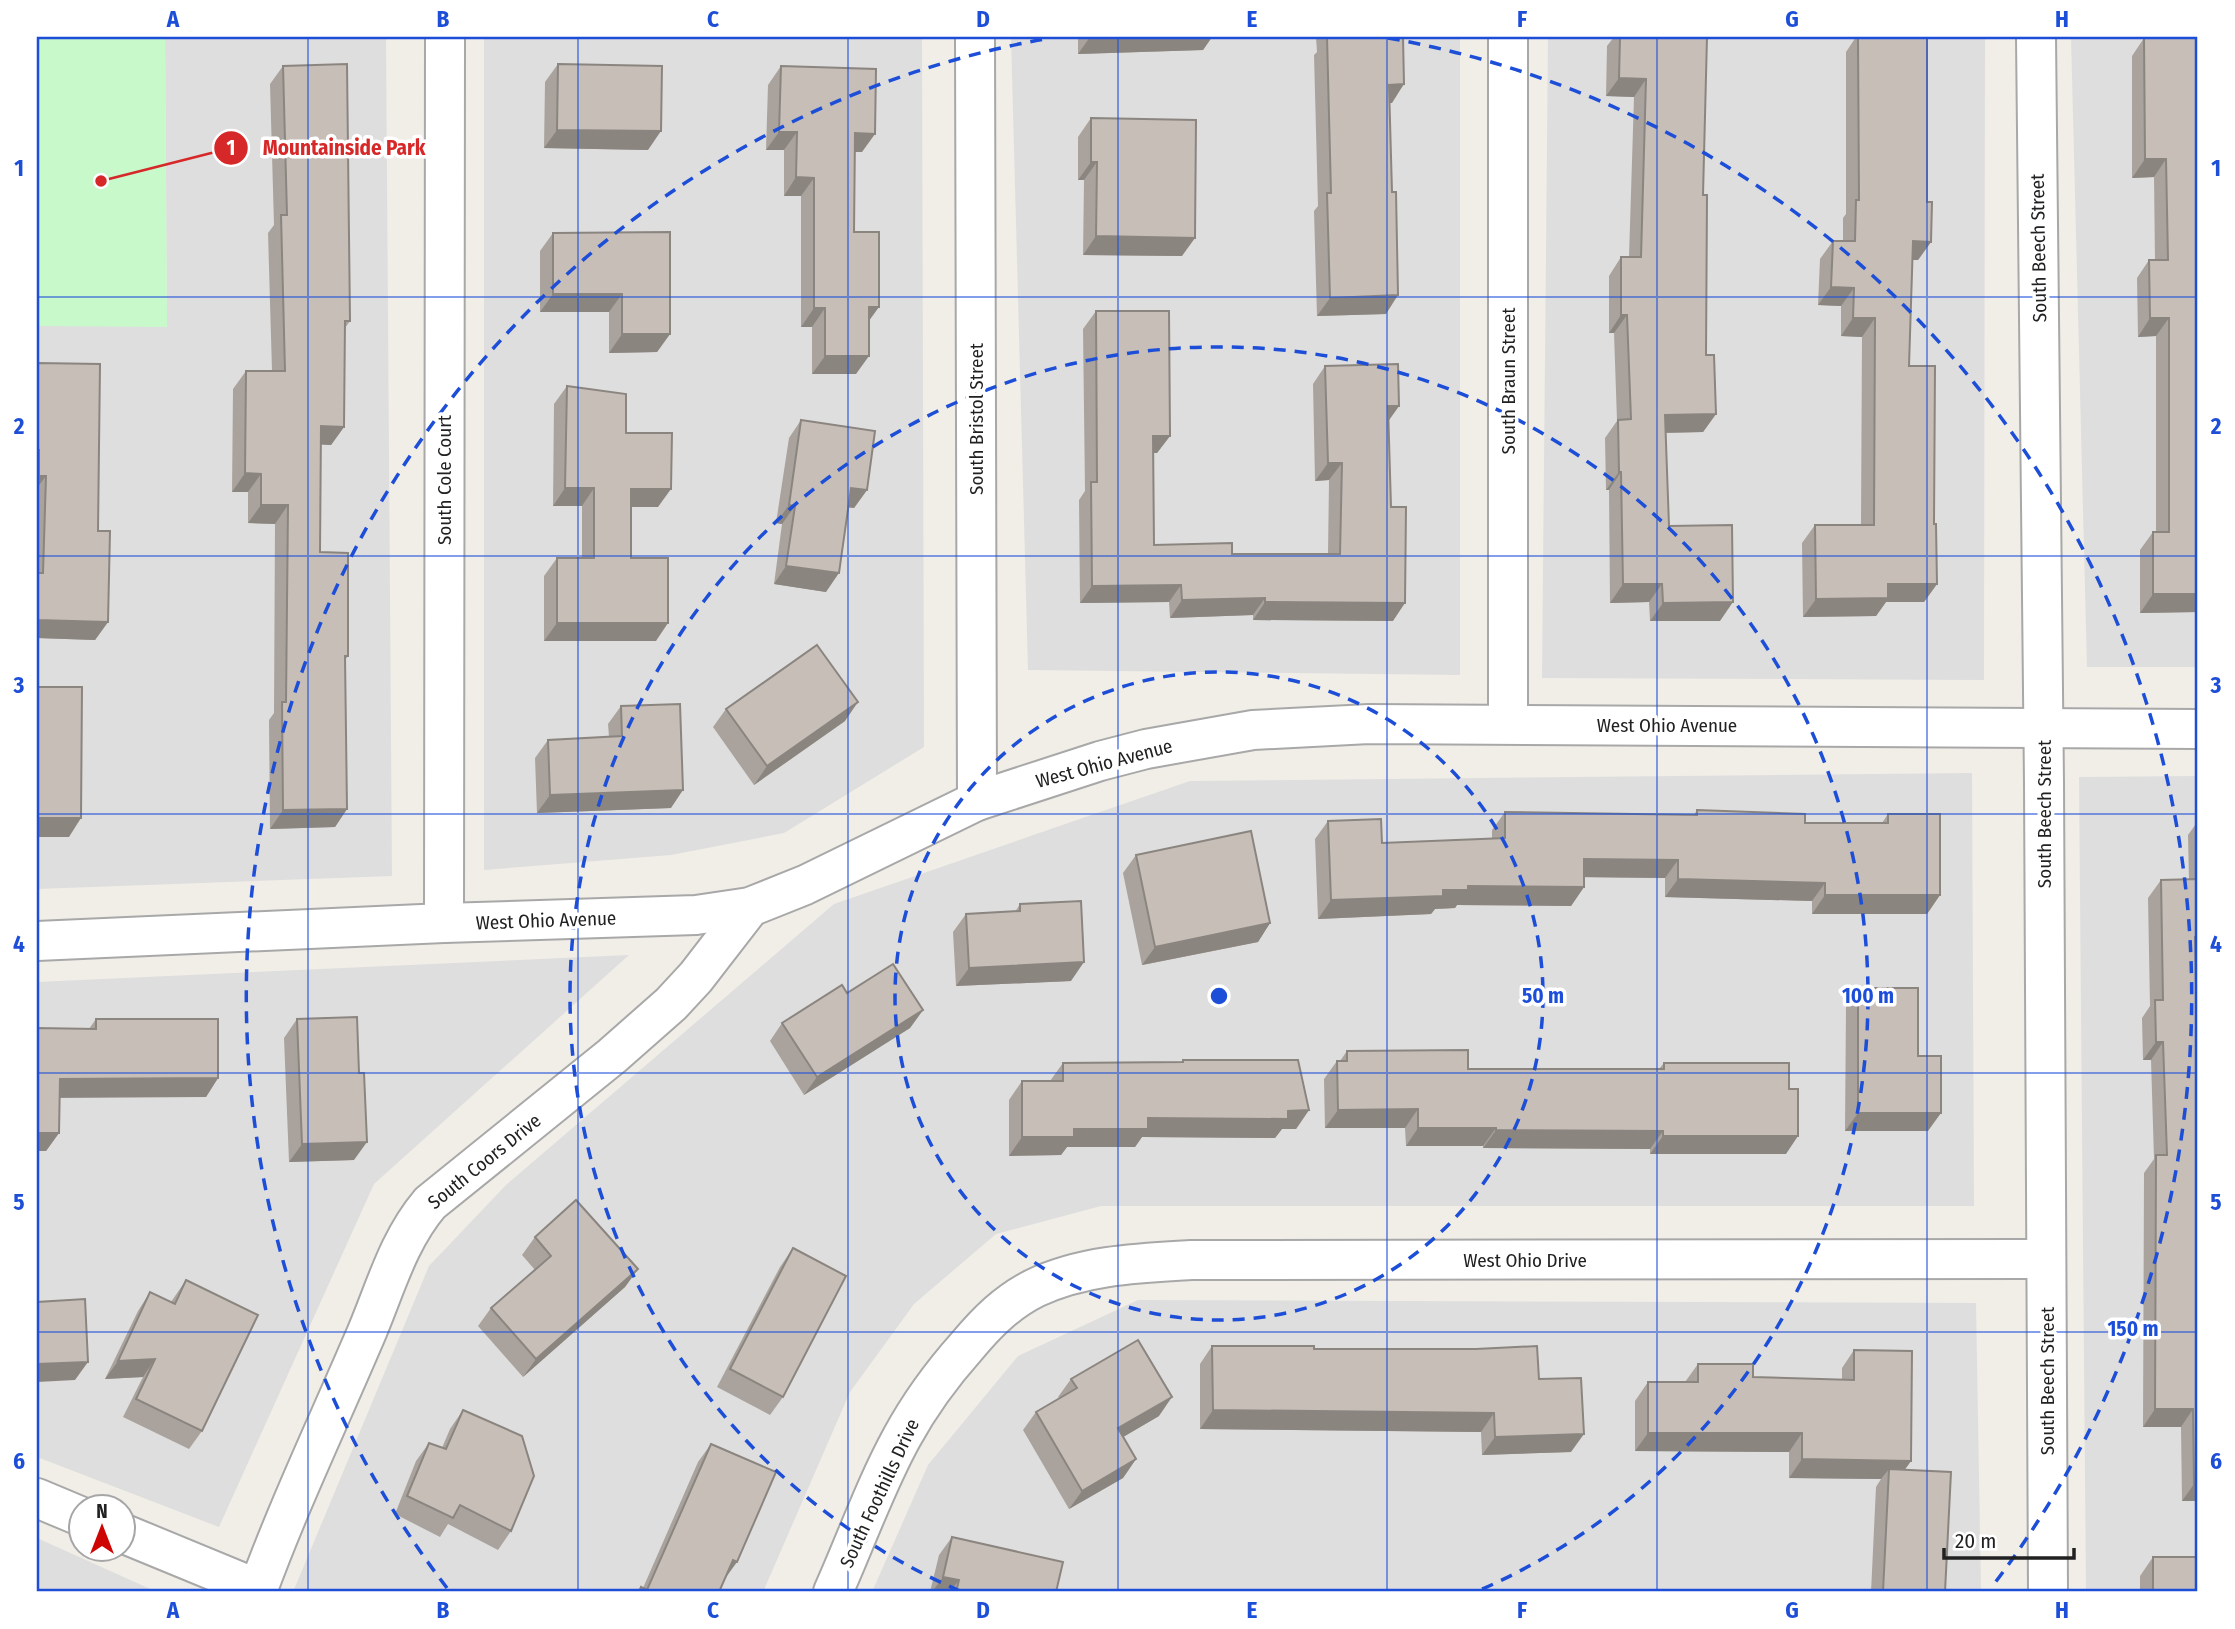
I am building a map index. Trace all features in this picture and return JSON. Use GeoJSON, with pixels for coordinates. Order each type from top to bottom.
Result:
{"type":"FeatureCollection","features":[{"type":"Feature","properties":{"kind":"street","name":"South Cole Court"},"geometry":{"type":"LineString","coordinates":[[444,923],[445,37]]}},
{"type":"Feature","properties":{"kind":"street","name":"South Bristol Street"},"geometry":{"type":"LineString","coordinates":[[975,37],[977,801]]}},
{"type":"Feature","properties":{"kind":"street","name":"South Braun Street"},"geometry":{"type":"LineString","coordinates":[[1508,37],[1508,724]]}},
{"type":"Feature","properties":{"kind":"street","name":"South Beech Street"},"geometry":{"type":"LineString","coordinates":[[2036,37],[2048,1592]]}},
{"type":"Feature","properties":{"kind":"street","name":"West Ohio Avenue"},"geometry":{"type":"LineString","coordinates":[[37,941],[696,915],[750,907],[805,885],[977,801],[1100,761],[1158,747],[1253,730],[1369,724],[2198,729]]}},
{"type":"Feature","properties":{"kind":"street","name":"South Coors Drive"},"geometry":{"type":"LineString","coordinates":[[257,1591],[375,1315],[402,1242],[414,1223],[430,1203],[601,1065],[671,1004],[704,967],[750,907]]}},
{"type":"Feature","properties":{"kind":"street","name":"West Ohio Drive"},"geometry":{"type":"LineString","coordinates":[[1010,1302],[1036,1287],[1063,1277],[1146,1262],[1191,1260],[2046,1259]]}},
{"type":"Feature","properties":{"kind":"street","name":"South Foothills Drive"},"geometry":{"type":"LineString","coordinates":[[833,1592],[887,1468],[922,1404],[945,1371],[1010,1302]]}},
{"type":"Feature","properties":{"kind":"street"},"geometry":{"type":"LineString","coordinates":[[37,1498],[66,1510]]}},
{"type":"Feature","properties":{"kind":"street"},"geometry":{"type":"LineString","coordinates":[[136,1539],[257,1591]]}},
{"type":"Feature","properties":{"kind":"shaded area"},"geometry":{"type":"Polygon","coordinates":[[[165,37],[386,37],[392,876],[37,889],[37,326],[167,326],[165,37]]]}},
{"type":"Feature","properties":{"kind":"shaded area"},"geometry":{"type":"Polygon","coordinates":[[[484,37],[922,37],[924,747],[784,833],[671,855],[484,870],[484,37]]]}},
{"type":"Feature","properties":{"kind":"shaded area"},"geometry":{"type":"Polygon","coordinates":[[[1011,37],[1460,37],[1460,675],[1028,670],[1011,37]]]}},
{"type":"Feature","properties":{"kind":"shaded area"},"geometry":{"type":"Polygon","coordinates":[[[1548,37],[1985,37],[1984,680],[1542,678],[1548,37]]]}},
{"type":"Feature","properties":{"kind":"shaded area"},"geometry":{"type":"Polygon","coordinates":[[[2071,37],[2198,37],[2198,667],[2087,667],[2071,37]]]}},
{"type":"Feature","properties":{"kind":"shaded area"},"geometry":{"type":"Polygon","coordinates":[[[1972,773],[1974,1206],[1101,1206],[996,1234],[914,1304],[850,1392],[763,1592],[293,1592],[429,1266],[506,1185],[834,904],[1190,781],[1972,773]]]}},
{"type":"Feature","properties":{"kind":"shaded area"},"geometry":{"type":"Polygon","coordinates":[[[2198,776],[2198,1592],[2086,1592],[2079,777],[2198,776]]]}},
{"type":"Feature","properties":{"kind":"shaded area"},"geometry":{"type":"Polygon","coordinates":[[[629,955],[374,1184],[219,1527],[136,1495],[136,1492],[128,1492],[37,1457],[37,982],[629,955]]]}},
{"type":"Feature","properties":{"kind":"shaded area"},"geometry":{"type":"Polygon","coordinates":[[[1138,1300],[1976,1303],[1981,1592],[872,1592],[928,1465],[1018,1356],[1138,1300]]]}},
{"type":"Feature","properties":{"kind":"shaded area"},"geometry":{"type":"Polygon","coordinates":[[[37,1538],[66,1551],[66,1562],[90,1562],[157,1592],[37,1592],[37,1538]]]}},
{"type":"Feature","properties":{"kind":"green space"},"geometry":{"type":"Polygon","coordinates":[[[37,37],[165,37],[167,327],[37,326],[37,37]]]}},
{"type":"Feature","properties":{"kind":"building"},"geometry":{"type":"Polygon","coordinates":[[[1327,37],[1403,37],[1404,84],[1389,85],[1392,192],[1396,192],[1398,295],[1330,298],[1327,193],[1331,193],[1327,37]]]}},
{"type":"Feature","properties":{"kind":"building"},"geometry":{"type":"Polygon","coordinates":[[[1620,37],[1707,37],[1703,195],[1707,195],[1706,355],[1714,355],[1716,414],[1665,415],[1669,526],[1732,525],[1733,602],[1663,603],[1662,584],[1623,584],[1618,420],[1631,419],[1627,315],[1621,315],[1621,257],[1641,257],[1646,79],[1619,78],[1620,37]]]}},
{"type":"Feature","properties":{"kind":"building"},"geometry":{"type":"Polygon","coordinates":[[[1858,37],[1927,37],[1927,202],[1932,202],[1931,242],[1913,241],[1909,366],[1935,366],[1934,524],[1937,584],[1888,584],[1888,598],[1816,599],[1815,525],[1874,525],[1875,318],[1853,318],[1854,288],[1831,287],[1833,241],[1855,241],[1856,200],[1859,200],[1858,37]]]}},
{"type":"Feature","properties":{"kind":"building"},"geometry":{"type":"Polygon","coordinates":[[[2198,37],[2198,594],[2153,594],[2153,532],[2169,532],[2169,318],[2150,318],[2149,260],[2168,260],[2166,159],[2145,159],[2144,38],[2198,37]]]}},
{"type":"Feature","properties":{"kind":"building"},"geometry":{"type":"Polygon","coordinates":[[[347,64],[350,321],[345,321],[344,427],[321,426],[320,552],[348,553],[348,656],[345,656],[347,809],[283,810],[282,702],[286,702],[288,505],[261,505],[261,474],[245,473],[246,371],[285,371],[281,215],[287,215],[283,66],[347,64]]]}},
{"type":"Feature","properties":{"kind":"building"},"geometry":{"type":"Polygon","coordinates":[[[558,64],[662,66],[661,131],[557,130],[558,64]]]}},
{"type":"Feature","properties":{"kind":"building"},"geometry":{"type":"Polygon","coordinates":[[[781,66],[876,69],[875,134],[855,133],[854,232],[879,232],[879,307],[869,307],[869,356],[825,356],[825,308],[814,308],[814,178],[796,177],[797,132],[779,132],[781,66]]]}},
{"type":"Feature","properties":{"kind":"building"},"geometry":{"type":"Polygon","coordinates":[[[1091,118],[1196,120],[1195,238],[1096,236],[1097,162],[1091,162],[1091,118]]]}},
{"type":"Feature","properties":{"kind":"building"},"geometry":{"type":"Polygon","coordinates":[[[670,232],[670,334],[622,334],[622,294],[553,294],[553,233],[670,232]]]}},
{"type":"Feature","properties":{"kind":"building"},"geometry":{"type":"Polygon","coordinates":[[[1096,311],[1169,311],[1170,436],[1153,436],[1154,545],[1232,543],[1232,554],[1340,554],[1342,463],[1328,463],[1325,366],[1398,364],[1399,406],[1388,406],[1391,507],[1406,507],[1405,603],[1265,602],[1265,598],[1182,600],[1181,585],[1092,586],[1091,482],[1097,482],[1096,311]]]}},
{"type":"Feature","properties":{"kind":"building"},"geometry":{"type":"Polygon","coordinates":[[[37,363],[100,364],[98,531],[110,531],[108,622],[37,620],[37,573],[43,573],[46,476],[39,476],[37,363]]]}},
{"type":"Feature","properties":{"kind":"building"},"geometry":{"type":"Polygon","coordinates":[[[567,386],[626,394],[626,433],[672,433],[671,489],[631,489],[631,558],[668,558],[668,623],[557,623],[557,558],[594,558],[594,488],[565,488],[567,386]]]}},
{"type":"Feature","properties":{"kind":"building"},"geometry":{"type":"Polygon","coordinates":[[[801,420],[875,431],[867,490],[851,488],[839,573],[786,566],[795,506],[789,505],[801,420]]]}},
{"type":"Feature","properties":{"kind":"building"},"geometry":{"type":"Polygon","coordinates":[[[817,645],[858,702],[767,766],[726,709],[817,645]]]}},
{"type":"Feature","properties":{"kind":"building"},"geometry":{"type":"Polygon","coordinates":[[[37,687],[82,687],[81,818],[37,818],[37,687]]]}},
{"type":"Feature","properties":{"kind":"building"},"geometry":{"type":"Polygon","coordinates":[[[680,704],[683,790],[550,795],[548,740],[622,736],[621,706],[680,704]]]}},
{"type":"Feature","properties":{"kind":"building"},"geometry":{"type":"Polygon","coordinates":[[[1697,810],[1805,814],[1805,823],[1888,823],[1888,814],[1940,814],[1940,895],[1825,895],[1825,883],[1678,879],[1678,860],[1584,859],[1584,887],[1468,886],[1468,890],[1443,890],[1443,896],[1331,900],[1328,821],[1381,819],[1382,843],[1505,838],[1505,812],[1697,815],[1697,810]]]}},
{"type":"Feature","properties":{"kind":"building"},"geometry":{"type":"Polygon","coordinates":[[[1251,831],[1270,923],[1155,947],[1136,855],[1251,831]]]}},
{"type":"Feature","properties":{"kind":"building"},"geometry":{"type":"Polygon","coordinates":[[[2198,879],[2198,937],[2195,937],[2198,1036],[2198,1484],[2194,1484],[2193,1409],[2155,1409],[2156,1155],[2167,1155],[2163,1042],[2156,1042],[2155,1000],[2163,1000],[2161,880],[2198,879]]]}},
{"type":"Feature","properties":{"kind":"building"},"geometry":{"type":"Polygon","coordinates":[[[1081,901],[1084,962],[969,968],[966,914],[1020,911],[1020,904],[1081,901]]]}},
{"type":"Feature","properties":{"kind":"building"},"geometry":{"type":"Polygon","coordinates":[[[893,964],[923,1010],[817,1077],[782,1023],[842,985],[847,993],[893,964]]]}},
{"type":"Feature","properties":{"kind":"building"},"geometry":{"type":"Polygon","coordinates":[[[1858,988],[1918,988],[1918,1056],[1941,1056],[1941,1113],[1858,1113],[1858,988]]]}},
{"type":"Feature","properties":{"kind":"building"},"geometry":{"type":"Polygon","coordinates":[[[357,1017],[359,1073],[364,1073],[367,1142],[302,1144],[297,1019],[357,1017]]]}},
{"type":"Feature","properties":{"kind":"building"},"geometry":{"type":"Polygon","coordinates":[[[96,1019],[218,1019],[218,1078],[60,1079],[59,1133],[37,1133],[37,1028],[96,1029],[96,1019]]]}},
{"type":"Feature","properties":{"kind":"building"},"geometry":{"type":"Polygon","coordinates":[[[1468,1050],[1468,1069],[1664,1069],[1664,1063],[1789,1063],[1789,1089],[1798,1089],[1798,1136],[1663,1136],[1663,1131],[1418,1128],[1418,1109],[1338,1110],[1337,1061],[1347,1061],[1347,1051],[1468,1050]]]}},
{"type":"Feature","properties":{"kind":"building"},"geometry":{"type":"Polygon","coordinates":[[[1298,1060],[1309,1110],[1288,1111],[1288,1119],[1148,1118],[1148,1129],[1074,1129],[1074,1137],[1022,1137],[1022,1081],[1063,1081],[1063,1063],[1298,1060]]]}},
{"type":"Feature","properties":{"kind":"building"},"geometry":{"type":"Polygon","coordinates":[[[576,1200],[638,1269],[536,1359],[491,1308],[551,1256],[535,1237],[576,1200]]]}},
{"type":"Feature","properties":{"kind":"building"},"geometry":{"type":"Polygon","coordinates":[[[793,1248],[846,1276],[783,1397],[730,1369],[793,1248]]]}},
{"type":"Feature","properties":{"kind":"building"},"geometry":{"type":"Polygon","coordinates":[[[186,1280],[258,1315],[202,1431],[136,1399],[155,1359],[118,1361],[150,1292],[175,1304],[186,1280]]]}},
{"type":"Feature","properties":{"kind":"building"},"geometry":{"type":"Polygon","coordinates":[[[85,1299],[88,1362],[37,1364],[37,1302],[85,1299]]]}},
{"type":"Feature","properties":{"kind":"building"},"geometry":{"type":"Polygon","coordinates":[[[1138,1340],[1172,1397],[1118,1428],[1136,1459],[1082,1491],[1036,1412],[1077,1388],[1071,1379],[1138,1340]]]}},
{"type":"Feature","properties":{"kind":"building"},"geometry":{"type":"Polygon","coordinates":[[[1212,1346],[1476,1349],[1537,1346],[1539,1379],[1581,1378],[1584,1434],[1495,1437],[1494,1413],[1213,1410],[1212,1346]]]}},
{"type":"Feature","properties":{"kind":"building"},"geometry":{"type":"Polygon","coordinates":[[[1854,1350],[1912,1351],[1911,1461],[1802,1459],[1802,1433],[1648,1433],[1648,1382],[1698,1382],[1698,1364],[1753,1364],[1753,1377],[1854,1380],[1854,1350]]]}},
{"type":"Feature","properties":{"kind":"building"},"geometry":{"type":"Polygon","coordinates":[[[463,1410],[522,1436],[534,1476],[511,1531],[460,1505],[453,1518],[407,1496],[429,1443],[446,1449],[463,1410]]]}},
{"type":"Feature","properties":{"kind":"building"},"geometry":{"type":"Polygon","coordinates":[[[711,1444],[776,1472],[737,1562],[733,1560],[719,1592],[639,1592],[641,1587],[647,1590],[711,1444]]]}},
{"type":"Feature","properties":{"kind":"building"},"geometry":{"type":"Polygon","coordinates":[[[1889,1469],[1951,1472],[1945,1592],[1883,1592],[1889,1469]]]}},
{"type":"Feature","properties":{"kind":"building"},"geometry":{"type":"Polygon","coordinates":[[[952,1537],[1063,1562],[1056,1592],[956,1592],[959,1580],[943,1577],[952,1537]]]}},
{"type":"Feature","properties":{"kind":"building"},"geometry":{"type":"Polygon","coordinates":[[[2153,1557],[2198,1557],[2198,1592],[2153,1592],[2153,1557]]]}},
{"type":"Feature","properties":{"kind":"place","name":"Mountainside Park"},"geometry":{"type":"Point","coordinates":[101,181]}}]}
